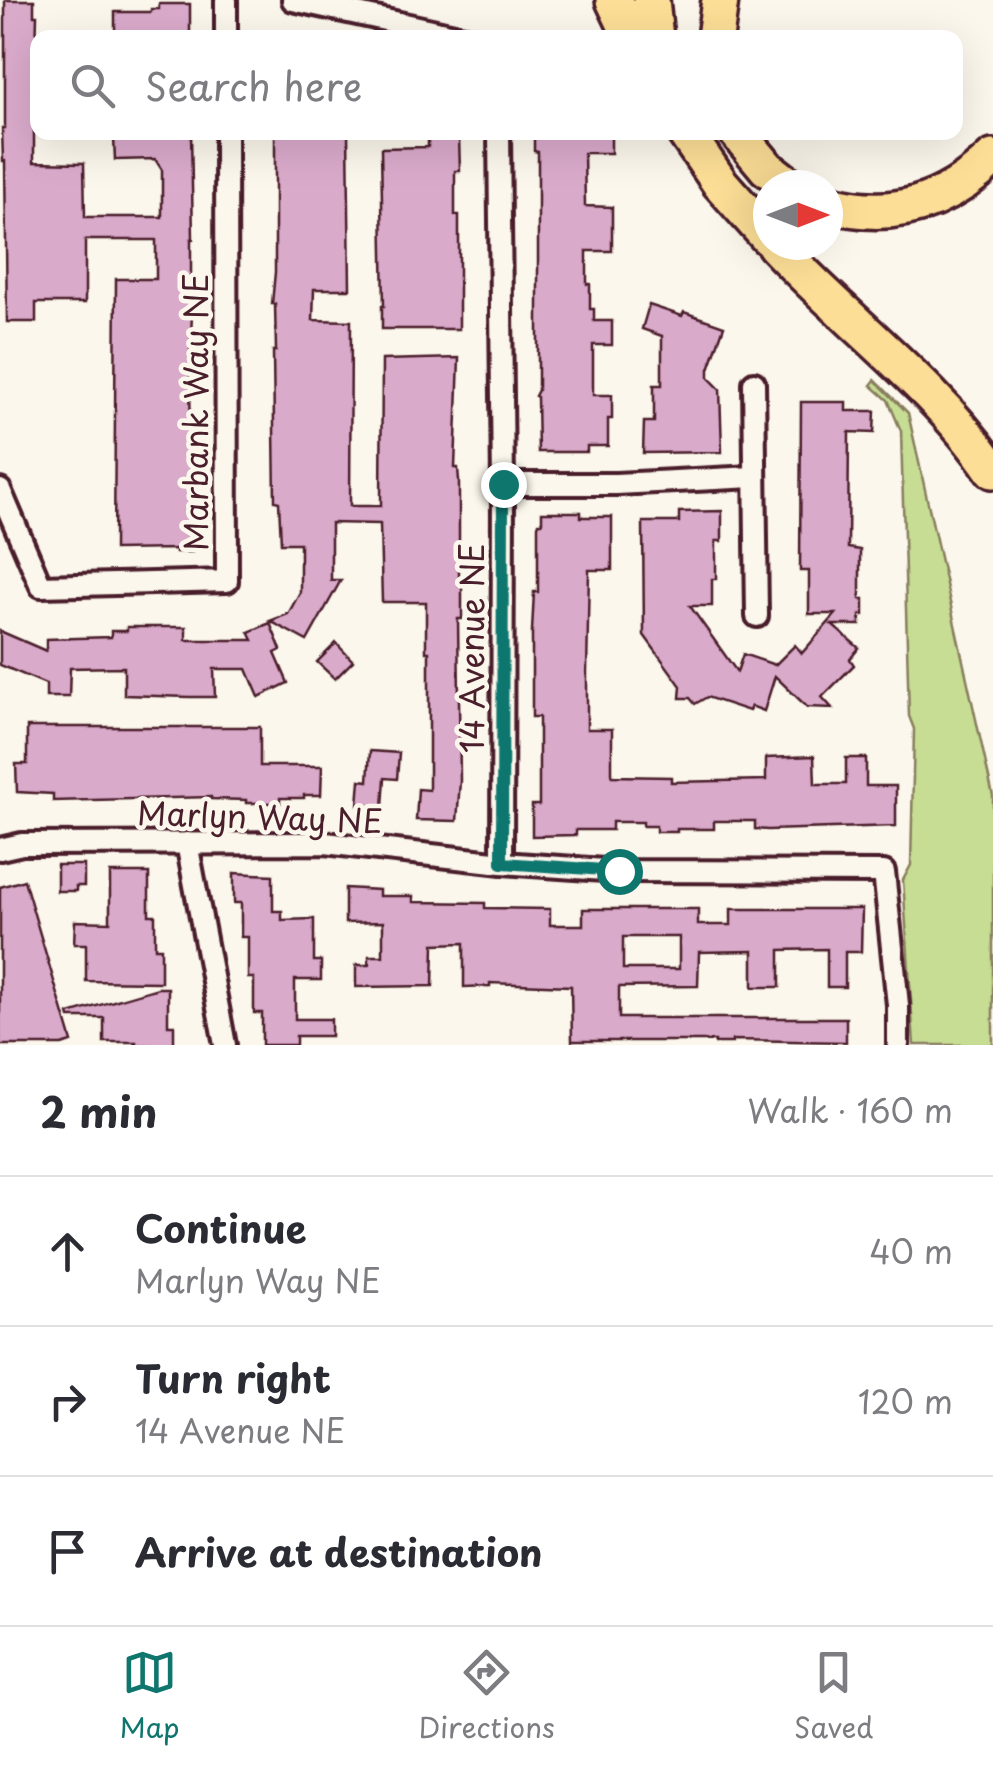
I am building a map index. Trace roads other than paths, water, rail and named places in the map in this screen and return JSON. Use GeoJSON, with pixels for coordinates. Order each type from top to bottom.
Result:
{"type":"FeatureCollection","features":[{"type":"Feature","properties":{"kind":"highway"},"geometry":{"type":"LineString","coordinates":[[614,0],[628,30]]}},
{"type":"Feature","properties":{"kind":"highway"},"geometry":{"type":"LineString","coordinates":[[651,0],[654,30]]}},
{"type":"Feature","properties":{"kind":"highway"},"geometry":{"type":"LineString","coordinates":[[715,30],[720,0]]}},
{"type":"Feature","properties":{"kind":"highway"},"geometry":{"type":"LineString","coordinates":[[691,140],[720,183],[753,220]]}},
{"type":"Feature","properties":{"kind":"highway"},"geometry":{"type":"LineString","coordinates":[[743,140],[769,170]]}},
{"type":"Feature","properties":{"kind":"highway"},"geometry":{"type":"LineString","coordinates":[[843,206],[870,210],[929,201],[955,190],[993,158]]}},
{"type":"Feature","properties":{"kind":"highway"},"geometry":{"type":"LineString","coordinates":[[790,260],[924,390],[993,470]]}},
{"type":"Feature","properties":{"kind":"street"},"geometry":{"type":"LineString","coordinates":[[226,0],[226,30]]}},
{"type":"Feature","properties":{"kind":"street"},"geometry":{"type":"LineString","coordinates":[[293,0],[431,30]]}},
{"type":"Feature","properties":{"kind":"street","name":"Marbank Way NE"},"geometry":{"type":"LineString","coordinates":[[0,490],[41,586],[227,582],[226,140]]}},
{"type":"Feature","properties":{"kind":"street","name":"14 Avenue NE"},"geometry":{"type":"LineString","coordinates":[[499,140],[502,863]]}},
{"type":"Feature","properties":{"kind":"street"},"geometry":{"type":"LineString","coordinates":[[754,383],[758,616]]}},
{"type":"Feature","properties":{"kind":"street"},"geometry":{"type":"LineString","coordinates":[[503,484],[616,484],[754,477]]}},
{"type":"Feature","properties":{"kind":"street"},"geometry":{"type":"LineString","coordinates":[[187,843],[225,1045]]}},
{"type":"Feature","properties":{"kind":"street","name":"Marlyn Way NE"},"geometry":{"type":"LineString","coordinates":[[0,849],[22,844],[325,844],[619,871],[884,872],[898,1005],[898,1045]]}}]}
